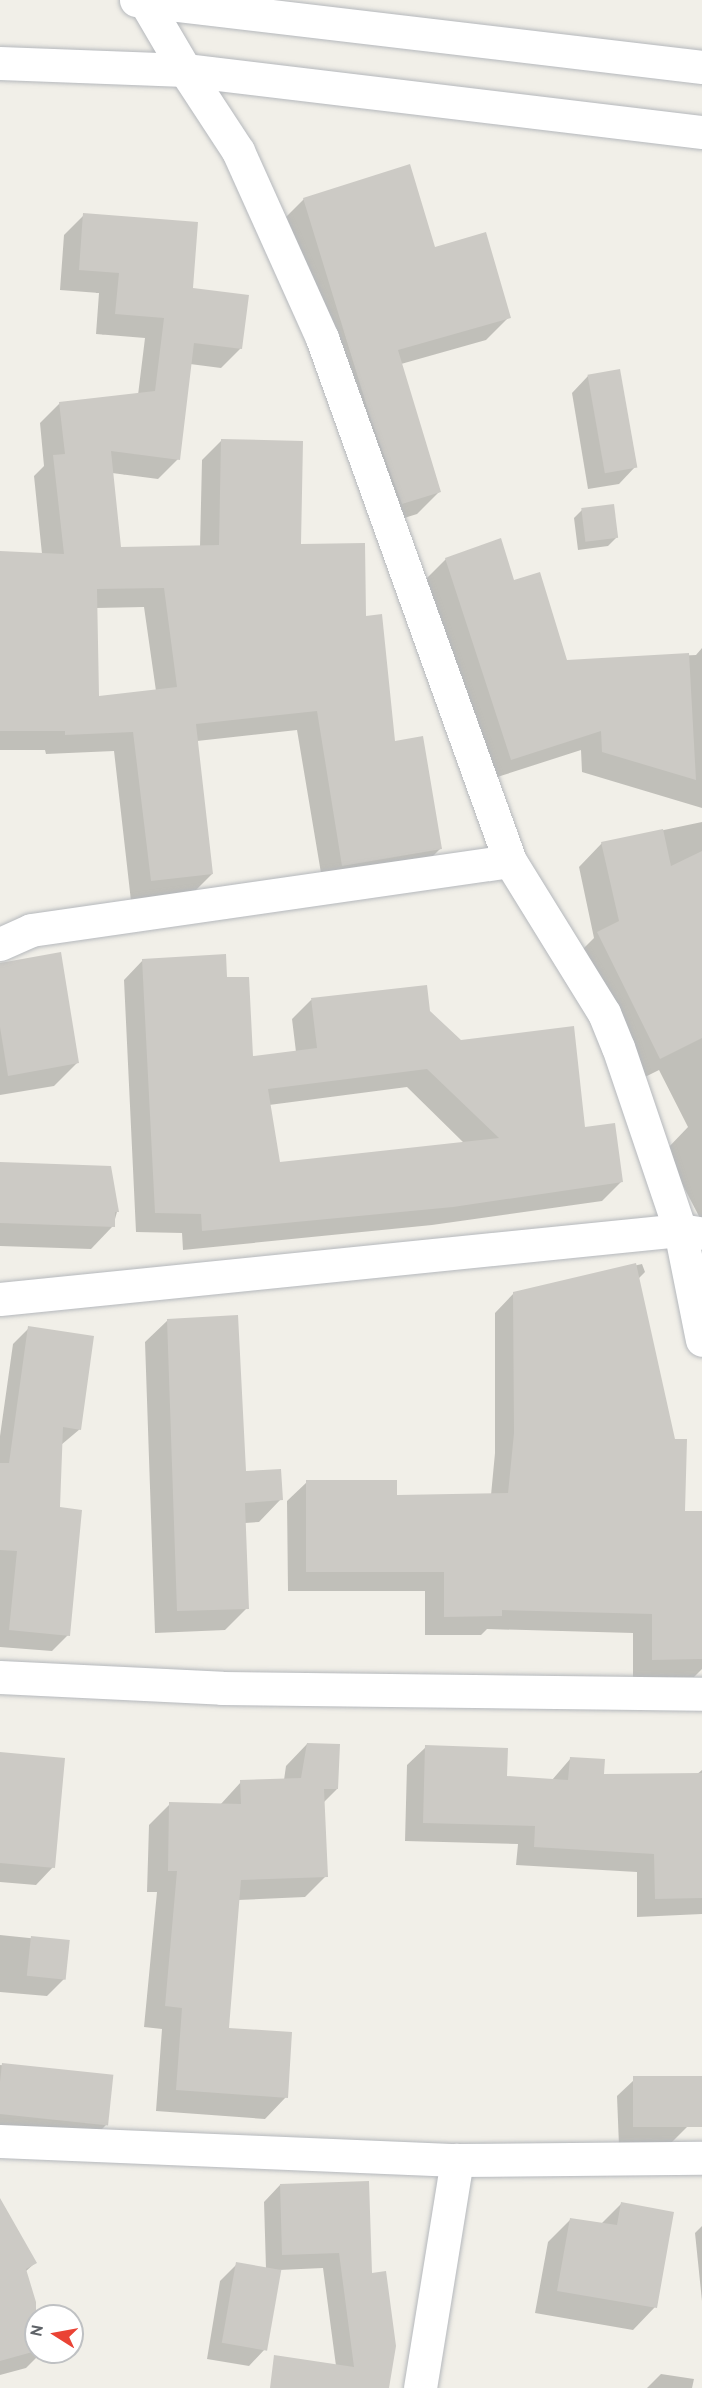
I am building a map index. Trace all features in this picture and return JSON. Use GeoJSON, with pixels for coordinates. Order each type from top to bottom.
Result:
{"type":"FeatureCollection","features":[{"type":"Feature","properties":{"kind":"street"},"geometry":{"type":"LineString","coordinates":[[136,0],[702,67]]}},
{"type":"Feature","properties":{"kind":"street"},"geometry":{"type":"LineString","coordinates":[[144,0],[185,70],[238,151],[322,338],[510,861],[604,1012],[691,1231],[702,1340]]}},
{"type":"Feature","properties":{"kind":"street"},"geometry":{"type":"LineString","coordinates":[[0,63],[185,70],[702,132]]}},
{"type":"Feature","properties":{"kind":"street"},"geometry":{"type":"LineString","coordinates":[[0,944],[31,930],[510,861]]}},
{"type":"Feature","properties":{"kind":"street"},"geometry":{"type":"LineString","coordinates":[[0,1299],[691,1231]]}},
{"type":"Feature","properties":{"kind":"street"},"geometry":{"type":"LineString","coordinates":[[0,1677],[222,1688],[702,1694]]}},
{"type":"Feature","properties":{"kind":"street"},"geometry":{"type":"LineString","coordinates":[[0,2141],[457,2160],[702,2158]]}},
{"type":"Feature","properties":{"kind":"street"},"geometry":{"type":"LineString","coordinates":[[420,2388],[457,2160]]}},
{"type":"Feature","properties":{"kind":"building"},"geometry":{"type":"Polygon","coordinates":[[[410,164],[435,247],[486,232],[511,318],[398,350],[441,492],[402,504],[371,420],[303,198],[410,164]]]}},
{"type":"Feature","properties":{"kind":"building"},"geometry":{"type":"Polygon","coordinates":[[[83,213],[198,222],[193,288],[249,295],[242,349],[194,343],[180,460],[111,451],[121,547],[219,545],[221,439],[303,441],[301,544],[365,543],[366,616],[382,614],[395,741],[423,736],[442,849],[342,866],[317,711],[196,724],[213,874],[151,881],[133,732],[65,735],[65,731],[0,731],[0,551],[64,554],[53,455],[65,454],[59,402],[155,391],[164,318],[115,314],[119,273],[79,270],[83,213]],[[164,588],[97,589],[99,696],[177,687],[164,588]]]}},
{"type":"Feature","properties":{"kind":"building"},"geometry":{"type":"Polygon","coordinates":[[[620,369],[637,467],[605,473],[588,375],[620,369]]]}},
{"type":"Feature","properties":{"kind":"building"},"geometry":{"type":"Polygon","coordinates":[[[614,504],[618,538],[585,542],[581,508],[614,504]]]}},
{"type":"Feature","properties":{"kind":"building"},"geometry":{"type":"Polygon","coordinates":[[[501,538],[514,580],[540,572],[567,660],[689,653],[696,780],[602,752],[601,731],[511,760],[445,558],[501,538]]]}},
{"type":"Feature","properties":{"kind":"building"},"geometry":{"type":"Polygon","coordinates":[[[663,829],[671,866],[702,851],[702,1038],[660,1059],[597,932],[619,921],[601,842],[663,829]]]}},
{"type":"Feature","properties":{"kind":"building"},"geometry":{"type":"Polygon","coordinates":[[[61,952],[79,1063],[8,1076],[0,1027],[0,963],[61,952]]]}},
{"type":"Feature","properties":{"kind":"building"},"geometry":{"type":"Polygon","coordinates":[[[226,954],[227,977],[249,977],[253,1056],[317,1048],[311,998],[427,985],[430,1011],[461,1040],[574,1026],[585,1127],[615,1123],[623,1182],[453,1207],[202,1231],[201,1214],[155,1213],[142,959],[226,954]],[[427,1069],[268,1089],[280,1162],[499,1138],[427,1069]]]}},
{"type":"Feature","properties":{"kind":"building"},"geometry":{"type":"Polygon","coordinates":[[[0,1162],[111,1166],[119,1212],[115,1212],[115,1227],[0,1223],[0,1162]]]}},
{"type":"Feature","properties":{"kind":"building"},"geometry":{"type":"Polygon","coordinates":[[[636,1263],[675,1439],[687,1439],[685,1511],[702,1511],[702,1659],[652,1660],[652,1614],[502,1610],[502,1616],[444,1617],[444,1572],[306,1572],[306,1480],[397,1480],[397,1495],[508,1493],[514,1433],[513,1292],[636,1263]]]}},
{"type":"Feature","properties":{"kind":"building"},"geometry":{"type":"Polygon","coordinates":[[[238,1315],[246,1471],[281,1469],[283,1500],[245,1503],[249,1609],[177,1611],[167,1319],[238,1315]]]}},
{"type":"Feature","properties":{"kind":"building"},"geometry":{"type":"Polygon","coordinates":[[[28,1326],[94,1336],[81,1430],[63,1427],[60,1507],[82,1510],[70,1636],[9,1630],[17,1551],[0,1550],[0,1463],[9,1463],[28,1326]]]}},
{"type":"Feature","properties":{"kind":"building"},"geometry":{"type":"Polygon","coordinates":[[[307,1743],[340,1744],[338,1789],[324,1789],[328,1877],[241,1880],[229,2028],[292,2032],[288,2098],[176,2090],[182,2008],[165,2006],[177,1871],[168,1871],[169,1802],[241,1804],[240,1780],[301,1778],[307,1743]]]}},
{"type":"Feature","properties":{"kind":"building"},"geometry":{"type":"Polygon","coordinates":[[[425,1745],[508,1748],[507,1776],[568,1780],[570,1757],[605,1759],[604,1774],[702,1773],[702,1898],[655,1899],[654,1854],[534,1847],[535,1826],[423,1823],[425,1745]]]}},
{"type":"Feature","properties":{"kind":"building"},"geometry":{"type":"Polygon","coordinates":[[[0,1752],[65,1758],[55,1868],[0,1863],[0,1752]]]}},
{"type":"Feature","properties":{"kind":"building"},"geometry":{"type":"Polygon","coordinates":[[[31,1936],[70,1940],[66,1980],[27,1976],[31,1936]]]}},
{"type":"Feature","properties":{"kind":"building"},"geometry":{"type":"Polygon","coordinates":[[[2,2063],[113,2075],[108,2125],[0,2114],[2,2063]]]}},
{"type":"Feature","properties":{"kind":"building"},"geometry":{"type":"Polygon","coordinates":[[[633,2076],[702,2076],[702,2127],[633,2127],[633,2076]]]}},
{"type":"Feature","properties":{"kind":"building"},"geometry":{"type":"Polygon","coordinates":[[[369,2181],[372,2273],[386,2271],[396,2346],[389,2388],[270,2388],[274,2355],[354,2367],[339,2253],[282,2255],[280,2184],[369,2181]]]}},
{"type":"Feature","properties":{"kind":"building"},"geometry":{"type":"Polygon","coordinates":[[[0,2198],[37,2263],[26,2269],[36,2304],[24,2304],[24,2354],[0,2361],[0,2198]]]}},
{"type":"Feature","properties":{"kind":"building"},"geometry":{"type":"Polygon","coordinates":[[[621,2202],[674,2212],[657,2308],[557,2291],[570,2218],[617,2225],[621,2202]]]}},
{"type":"Feature","properties":{"kind":"building"},"geometry":{"type":"Polygon","coordinates":[[[236,2262],[281,2270],[267,2351],[222,2343],[236,2262]]]}}]}
